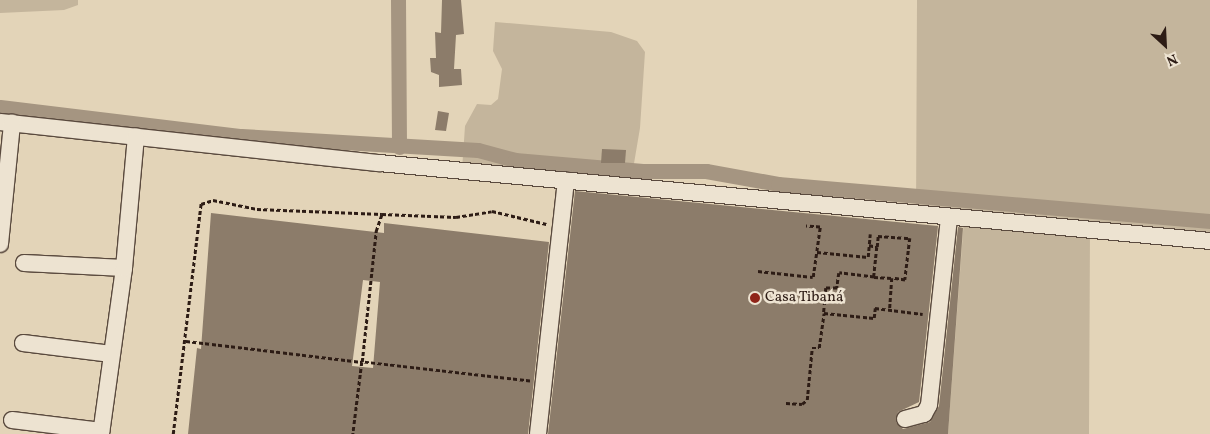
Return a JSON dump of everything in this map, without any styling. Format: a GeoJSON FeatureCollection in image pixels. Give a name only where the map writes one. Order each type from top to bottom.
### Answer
{"type":"FeatureCollection","features":[{"type":"Feature","properties":{"kind":"street"},"geometry":{"type":"LineString","coordinates":[[0,244],[6,123],[949,219],[1210,241]]}},
{"type":"Feature","properties":{"kind":"street"},"geometry":{"type":"LineString","coordinates":[[12,420],[101,433],[124,268],[136,137]]}},
{"type":"Feature","properties":{"kind":"street"},"geometry":{"type":"LineString","coordinates":[[538,434],[566,181]]}},
{"type":"Feature","properties":{"kind":"street"},"geometry":{"type":"LineString","coordinates":[[905,419],[924,414],[929,405],[949,219]]}},
{"type":"Feature","properties":{"kind":"street"},"geometry":{"type":"LineString","coordinates":[[24,262],[124,268]]}},
{"type":"Feature","properties":{"kind":"street"},"geometry":{"type":"LineString","coordinates":[[23,343],[111,354]]}},
{"type":"Feature","properties":{"kind":"path"},"geometry":{"type":"LineString","coordinates":[[173,434],[186,341],[201,204],[213,200],[257,209],[456,217],[492,211],[560,228]]}},
{"type":"Feature","properties":{"kind":"path"},"geometry":{"type":"LineString","coordinates":[[352,434],[376,231],[382,214]]}},
{"type":"Feature","properties":{"kind":"path"},"geometry":{"type":"LineString","coordinates":[[758,271],[813,278],[820,227],[806,226]]}},
{"type":"Feature","properties":{"kind":"path"},"geometry":{"type":"LineString","coordinates":[[817,252],[868,257],[870,234]]}},
{"type":"Feature","properties":{"kind":"path"},"geometry":{"type":"LineString","coordinates":[[786,403],[802,404],[807,400],[812,348],[819,348],[826,288],[837,288],[839,273],[874,277],[892,278],[905,280],[910,238],[878,236],[874,277]]}},
{"type":"Feature","properties":{"kind":"path"},"geometry":{"type":"LineString","coordinates":[[869,245],[877,247]]}},
{"type":"Feature","properties":{"kind":"path"},"geometry":{"type":"LineString","coordinates":[[890,310],[892,278]]}},
{"type":"Feature","properties":{"kind":"path"},"geometry":{"type":"LineString","coordinates":[[824,313],[874,318],[876,308],[940,316]]}},
{"type":"Feature","properties":{"kind":"path"},"geometry":{"type":"LineString","coordinates":[[186,341],[526,382],[544,378]]}},
{"type":"Feature","properties":{"kind":"shaded area"},"geometry":{"type":"Polygon","coordinates":[[[0,0],[78,0],[78,5],[64,10],[0,13],[0,0]]]}},
{"type":"Feature","properties":{"kind":"shaded area"},"geometry":{"type":"Polygon","coordinates":[[[917,0],[1210,0],[1210,241],[1090,231],[1089,434],[948,434],[964,219],[916,215],[917,0]]]}},
{"type":"Feature","properties":{"kind":"shaded area"},"geometry":{"type":"Polygon","coordinates":[[[495,22],[611,32],[637,41],[645,52],[640,128],[630,187],[462,170],[465,126],[477,104],[491,105],[498,99],[502,69],[493,51],[495,22]]]}},
{"type":"Feature","properties":{"kind":"building"},"geometry":{"type":"Polygon","coordinates":[[[442,0],[461,0],[464,34],[456,35],[454,69],[461,69],[462,85],[439,87],[439,75],[431,72],[430,58],[436,58],[435,32],[441,33],[442,0]]]}},
{"type":"Feature","properties":{"kind":"building"},"geometry":{"type":"Polygon","coordinates":[[[438,111],[449,113],[446,131],[435,130],[438,111]]]}},
{"type":"Feature","properties":{"kind":"building"},"geometry":{"type":"Polygon","coordinates":[[[602,149],[626,150],[625,163],[601,163],[602,149]]]}},
{"type":"Feature","properties":{"kind":"building","name":"Casa Tibaná"},"geometry":{"type":"Polygon","coordinates":[[[575,191],[938,226],[919,402],[898,412],[896,422],[903,429],[930,422],[939,406],[958,227],[963,228],[948,434],[548,434],[575,191]]]}},
{"type":"Feature","properties":{"kind":"building"},"geometry":{"type":"Polygon","coordinates":[[[211,213],[384,233],[384,223],[549,242],[528,434],[188,434],[197,348],[201,349],[211,213]],[[363,280],[352,366],[373,368],[380,282],[363,280]]]}},
{"type":"Feature","properties":{"kind":"waterway"},"geometry":{"type":"LineString","coordinates":[[398,0],[399,147]]}},
{"type":"Feature","properties":{"kind":"waterway"},"geometry":{"type":"LineString","coordinates":[[0,107],[241,136],[478,150],[515,160],[643,171],[706,171],[778,184],[1210,221]]}},
{"type":"Feature","properties":{"kind":"place","name":"Casa Tibaná"},"geometry":{"type":"Point","coordinates":[755,298]}}]}
